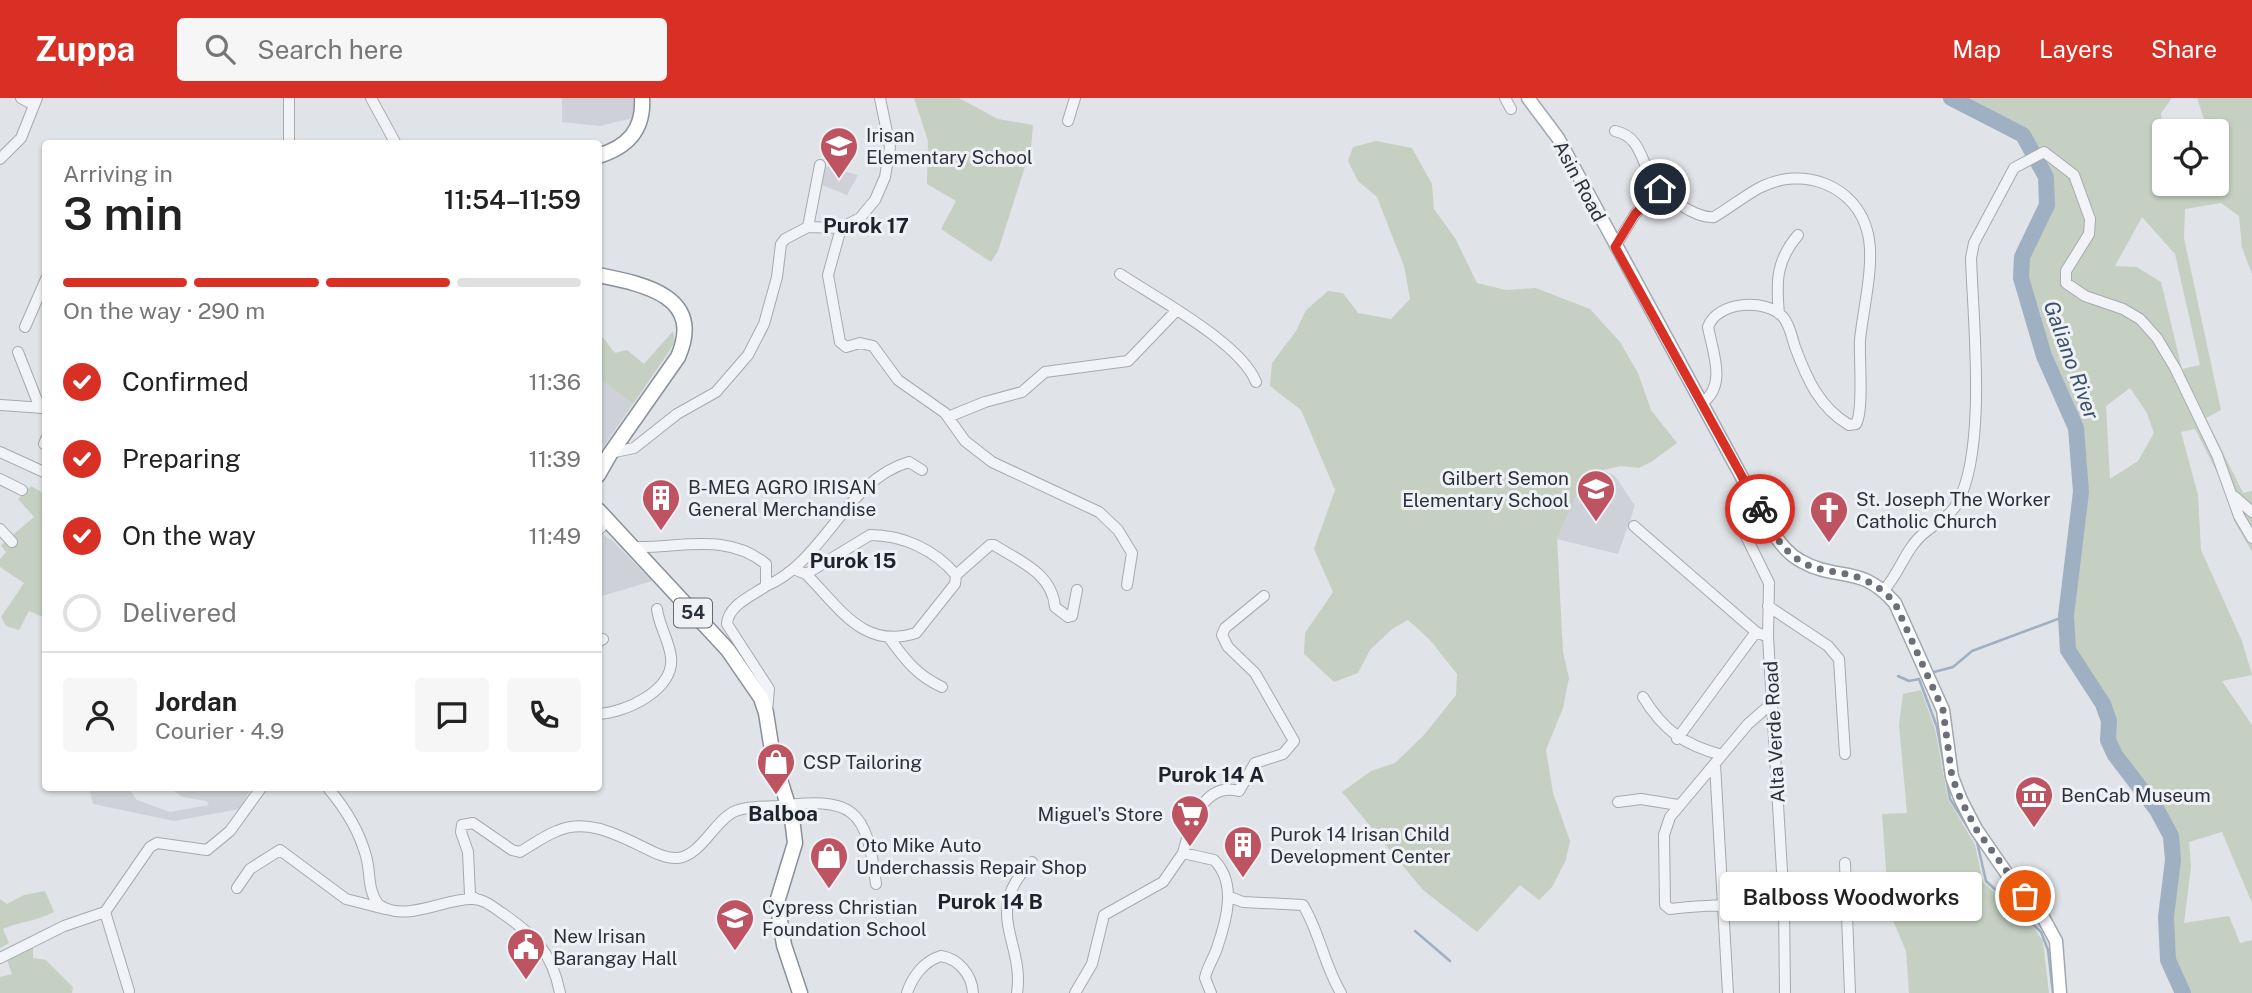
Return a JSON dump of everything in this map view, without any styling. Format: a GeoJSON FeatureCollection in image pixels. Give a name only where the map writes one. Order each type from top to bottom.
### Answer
{"type":"FeatureCollection","features":[{"type":"Feature","properties":{"kind":"highway"},"geometry":{"type":"LineString","coordinates":[[602,154],[632,138],[641,121],[642,98]]}},
{"type":"Feature","properties":{"kind":"highway"},"geometry":{"type":"LineString","coordinates":[[602,276],[656,288],[677,307],[685,330],[684,345],[678,357],[602,468]]}},
{"type":"Feature","properties":{"kind":"highway","name":"54"},"geometry":{"type":"LineString","coordinates":[[603,526],[635,547],[728,650],[750,679],[766,713],[773,757],[796,843],[776,902],[784,946],[800,993]]}},
{"type":"Feature","properties":{"kind":"main road","name":"Asin Road"},"geometry":{"type":"LineString","coordinates":[[1528,98],[1558,138],[1770,529],[1791,555],[1806,564],[1858,575],[1884,590]]}},
{"type":"Feature","properties":{"kind":"main road"},"geometry":{"type":"LineString","coordinates":[[1884,590],[1895,603],[1943,710],[1952,777],[1961,800],[1976,829],[2007,874],[2043,917],[2056,941],[2060,993]]}},
{"type":"Feature","properties":{"kind":"street"},"geometry":{"type":"LineString","coordinates":[[0,159],[21,138],[35,101],[21,98]]}},
{"type":"Feature","properties":{"kind":"street"},"geometry":{"type":"LineString","coordinates":[[289,98],[289,140]]}},
{"type":"Feature","properties":{"kind":"street"},"geometry":{"type":"LineString","coordinates":[[371,98],[394,140]]}},
{"type":"Feature","properties":{"kind":"street"},"geometry":{"type":"LineString","coordinates":[[610,454],[634,448],[677,414],[716,392],[758,339],[772,300],[781,244],[791,234],[808,227],[841,228],[867,211],[885,177],[890,147],[880,98]]}},
{"type":"Feature","properties":{"kind":"street"},"geometry":{"type":"LineString","coordinates":[[1068,121],[1075,98]]}},
{"type":"Feature","properties":{"kind":"street"},"geometry":{"type":"LineString","coordinates":[[1505,98],[1511,109]]}},
{"type":"Feature","properties":{"kind":"street"},"geometry":{"type":"LineString","coordinates":[[1615,131],[1633,139],[1660,189],[1707,218],[1714,217],[1760,187],[1801,177],[1835,187],[1854,204],[1868,235],[1869,258],[1858,365],[1859,416],[1856,424],[1843,422],[1817,396],[1787,325],[1779,314],[1777,275],[1787,249],[1798,235]]}},
{"type":"Feature","properties":{"kind":"street"},"geometry":{"type":"LineString","coordinates":[[1884,590],[1918,539],[1951,513],[1961,496],[1973,430],[1976,390],[1971,258],[1974,243],[2014,168],[2043,152],[2074,174],[2090,219],[2089,234],[2066,271],[2066,283],[2085,296],[2131,314],[2157,338],[2175,368],[2235,498],[2239,516],[2252,538]]}},
{"type":"Feature","properties":{"kind":"street"},"geometry":{"type":"LineString","coordinates":[[808,227],[820,165]]}},
{"type":"Feature","properties":{"kind":"street"},"geometry":{"type":"LineString","coordinates":[[1615,247],[1635,214],[1660,189]]}},
{"type":"Feature","properties":{"kind":"street"},"geometry":{"type":"LineString","coordinates":[[841,228],[828,275],[840,342],[846,347],[860,343],[873,346],[898,380],[948,417],[965,441],[992,462],[1090,507],[1109,521],[1132,553],[1127,585]]}},
{"type":"Feature","properties":{"kind":"street"},"geometry":{"type":"LineString","coordinates":[[1120,274],[1244,360],[1256,382]]}},
{"type":"Feature","properties":{"kind":"street"},"geometry":{"type":"LineString","coordinates":[[25,327],[42,287]]}},
{"type":"Feature","properties":{"kind":"street"},"geometry":{"type":"LineString","coordinates":[[35,302],[42,305]]}},
{"type":"Feature","properties":{"kind":"street"},"geometry":{"type":"LineString","coordinates":[[1702,403],[1712,396],[1717,386],[1708,327],[1714,315],[1745,305],[1779,314]]}},
{"type":"Feature","properties":{"kind":"street"},"geometry":{"type":"LineString","coordinates":[[948,417],[985,401],[1021,392],[1045,372],[1125,362],[1176,311]]}},
{"type":"Feature","properties":{"kind":"street"},"geometry":{"type":"LineString","coordinates":[[18,352],[42,406]]}},
{"type":"Feature","properties":{"kind":"street"},"geometry":{"type":"LineString","coordinates":[[0,405],[42,408]]}},
{"type":"Feature","properties":{"kind":"street"},"geometry":{"type":"LineString","coordinates":[[0,452],[42,471]]}},
{"type":"Feature","properties":{"kind":"street"},"geometry":{"type":"LineString","coordinates":[[801,572],[864,491],[896,466],[909,462],[922,470]]}},
{"type":"Feature","properties":{"kind":"street","name":"Alta Verde Road"},"geometry":{"type":"LineString","coordinates":[[1743,478],[1741,526],[1767,575],[1768,637],[1784,905],[1785,993]]}},
{"type":"Feature","properties":{"kind":"street"},"geometry":{"type":"LineString","coordinates":[[0,479],[22,490]]}},
{"type":"Feature","properties":{"kind":"street"},"geometry":{"type":"LineString","coordinates":[[2235,498],[2252,512]]}},
{"type":"Feature","properties":{"kind":"street"},"geometry":{"type":"LineString","coordinates":[[1634,526],[1756,632],[1768,637]]}},
{"type":"Feature","properties":{"kind":"street"},"geometry":{"type":"LineString","coordinates":[[0,529],[12,542]]}},
{"type":"Feature","properties":{"kind":"street"},"geometry":{"type":"LineString","coordinates":[[766,713],[769,689],[727,624],[727,615],[734,608],[766,586],[801,572],[870,535],[881,535],[921,547],[956,575]]}},
{"type":"Feature","properties":{"kind":"street"},"geometry":{"type":"LineString","coordinates":[[635,547],[712,543],[732,545],[752,553],[766,564],[766,586]]}},
{"type":"Feature","properties":{"kind":"street"},"geometry":{"type":"LineString","coordinates":[[801,572],[858,626],[870,635],[890,639],[916,633],[955,583],[956,575],[994,545],[1040,573],[1054,597],[1055,607],[1068,617],[1072,616],[1077,590]]}},
{"type":"Feature","properties":{"kind":"street"},"geometry":{"type":"LineString","coordinates":[[1075,993],[1092,964],[1104,915],[1163,882],[1183,853],[1194,817],[1209,796],[1228,788],[1239,791],[1255,763],[1283,754],[1294,741],[1292,733],[1266,696],[1255,673],[1228,647],[1222,635],[1225,628],[1264,596]]}},
{"type":"Feature","properties":{"kind":"street"},"geometry":{"type":"LineString","coordinates":[[1769,606],[1828,646],[1839,659],[1845,754]]}},
{"type":"Feature","properties":{"kind":"street"},"geometry":{"type":"LineString","coordinates":[[602,713],[622,709],[652,693],[661,686],[671,669],[669,649],[657,609]]}},
{"type":"Feature","properties":{"kind":"street"},"geometry":{"type":"LineString","coordinates":[[1677,738],[1756,632]]}},
{"type":"Feature","properties":{"kind":"street"},"geometry":{"type":"LineString","coordinates":[[890,639],[915,671],[942,687]]}},
{"type":"Feature","properties":{"kind":"street"},"geometry":{"type":"LineString","coordinates":[[1643,697],[1665,729],[1677,738],[1722,755]]}},
{"type":"Feature","properties":{"kind":"street"},"geometry":{"type":"LineString","coordinates":[[1772,703],[1748,724],[1678,805],[1664,835],[1665,905],[1671,909],[1722,903],[1784,905],[1845,898]]}},
{"type":"Feature","properties":{"kind":"street"},"geometry":{"type":"LineString","coordinates":[[1715,764],[1728,993]]}},
{"type":"Feature","properties":{"kind":"street"},"geometry":{"type":"LineString","coordinates":[[0,958],[64,926],[106,912],[150,848],[157,843],[207,850],[230,831],[261,791]]}},
{"type":"Feature","properties":{"kind":"street"},"geometry":{"type":"LineString","coordinates":[[330,791],[355,828],[366,858],[372,895],[386,909]]}},
{"type":"Feature","properties":{"kind":"street"},"geometry":{"type":"LineString","coordinates":[[1618,803],[1641,799],[1678,805]]}},
{"type":"Feature","properties":{"kind":"street"},"geometry":{"type":"LineString","coordinates":[[560,993],[546,954],[535,937],[470,895],[468,852],[461,832],[462,825],[473,823],[512,850],[520,852],[557,831],[584,826],[596,827],[656,854],[679,858],[688,854],[731,813],[810,801],[831,803],[860,822],[873,853],[876,884]]}},
{"type":"Feature","properties":{"kind":"street"},"geometry":{"type":"LineString","coordinates":[[237,888],[250,869],[281,850],[346,900],[404,910],[476,899]]}},
{"type":"Feature","properties":{"kind":"street"},"geometry":{"type":"LineString","coordinates":[[1183,853],[1213,860],[1228,884],[1230,897],[1217,948],[1205,978],[1211,993]]}},
{"type":"Feature","properties":{"kind":"street"},"geometry":{"type":"LineString","coordinates":[[1017,993],[1017,970],[1007,929],[1007,906],[1016,881],[1032,862]]}},
{"type":"Feature","properties":{"kind":"street"},"geometry":{"type":"LineString","coordinates":[[1845,863],[1850,993]]}},
{"type":"Feature","properties":{"kind":"street"},"geometry":{"type":"LineString","coordinates":[[1230,897],[1243,902],[1303,905],[1320,938],[1328,967],[1341,993]]}},
{"type":"Feature","properties":{"kind":"street"},"geometry":{"type":"LineString","coordinates":[[106,912],[129,991]]}},
{"type":"Feature","properties":{"kind":"street"},"geometry":{"type":"LineString","coordinates":[[907,993],[910,982],[921,968],[941,956],[959,964],[970,978],[973,993]]}},
{"type":"Feature","properties":{"kind":"shaded area"},"geometry":{"type":"Polygon","coordinates":[[[562,98],[635,98],[637,117],[600,126],[562,122],[562,98]]]}},
{"type":"Feature","properties":{"kind":"shaded area","name":"Irisan Elementary School"},"geometry":{"type":"Polygon","coordinates":[[[824,166],[858,175],[847,195],[822,185],[824,166]]]}},
{"type":"Feature","properties":{"kind":"shaded area"},"geometry":{"type":"Polygon","coordinates":[[[602,380],[633,404],[602,449],[602,380]]]}},
{"type":"Feature","properties":{"kind":"shaded area","name":"Gilbert Semon Elementary School"},"geometry":{"type":"Polygon","coordinates":[[[1603,470],[1615,476],[1635,506],[1618,554],[1557,539],[1582,485],[1603,470]]]}},
{"type":"Feature","properties":{"kind":"shaded area"},"geometry":{"type":"Polygon","coordinates":[[[602,534],[612,540],[652,581],[602,596],[602,534]]]}},
{"type":"Feature","properties":{"kind":"shaded area"},"geometry":{"type":"Polygon","coordinates":[[[90,791],[130,791],[137,800],[170,812],[209,805],[206,801],[182,797],[174,791],[249,791],[240,809],[174,821],[93,804],[90,791]]]}},
{"type":"Feature","properties":{"kind":"green space"},"geometry":{"type":"Polygon","coordinates":[[[914,98],[959,98],[998,119],[1033,125],[1031,148],[998,251],[991,262],[941,229],[956,201],[927,184],[928,141],[914,98]]]}},
{"type":"Feature","properties":{"kind":"green space"},"geometry":{"type":"Polygon","coordinates":[[[1951,98],[2172,98],[2161,113],[2161,119],[2152,119],[2152,196],[2229,196],[2229,119],[2204,119],[2197,98],[2252,98],[2252,274],[2242,248],[2239,216],[2221,203],[2185,209],[2184,238],[2221,410],[2206,418],[2243,493],[2252,491],[2252,552],[2234,521],[2228,494],[2195,429],[2181,432],[2198,495],[2201,550],[2242,641],[2252,675],[2222,681],[2252,725],[2252,903],[2222,832],[2189,842],[2191,866],[2184,923],[2229,916],[2240,943],[2252,940],[2252,993],[2183,993],[2168,960],[2166,917],[2173,860],[2171,836],[2157,810],[2115,755],[2108,740],[2109,721],[2103,704],[2068,650],[2066,616],[2081,492],[2076,428],[2044,356],[2021,278],[2022,257],[2047,205],[2046,177],[2023,135],[1951,98]],[[2142,217],[2115,266],[2137,267],[2161,282],[2182,369],[2200,365],[2175,254],[2142,217]],[[2130,388],[2106,406],[2110,479],[2138,461],[2154,433],[2147,413],[2130,388]]]}},
{"type":"Feature","properties":{"kind":"green space"},"geometry":{"type":"Polygon","coordinates":[[[1376,141],[1412,148],[1432,184],[1434,209],[1455,238],[1477,283],[1506,290],[1536,288],[1590,309],[1620,342],[1638,373],[1651,410],[1677,443],[1639,468],[1621,466],[1603,470],[1582,484],[1557,539],[1563,652],[1569,678],[1563,708],[1546,750],[1553,793],[1570,841],[1566,860],[1552,887],[1539,900],[1520,885],[1477,932],[1423,890],[1342,792],[1371,771],[1395,763],[1424,735],[1456,695],[1457,674],[1430,640],[1408,620],[1392,629],[1370,650],[1358,673],[1334,682],[1304,654],[1305,633],[1333,592],[1314,549],[1335,490],[1301,410],[1270,386],[1272,363],[1296,331],[1306,310],[1328,291],[1343,293],[1358,313],[1391,319],[1410,299],[1404,266],[1377,197],[1358,181],[1348,161],[1353,147],[1376,141]]]}},
{"type":"Feature","properties":{"kind":"green space"},"geometry":{"type":"Polygon","coordinates":[[[673,331],[675,341],[633,404],[602,380],[602,337],[615,353],[627,350],[644,364],[673,331]]]}},
{"type":"Feature","properties":{"kind":"green space"},"geometry":{"type":"Polygon","coordinates":[[[31,486],[42,492],[42,617],[29,611],[19,630],[6,626],[1,617],[24,583],[0,567],[0,559],[6,552],[1,545],[34,517],[18,499],[31,486]]]}},
{"type":"Feature","properties":{"kind":"green space"},"geometry":{"type":"Polygon","coordinates":[[[1921,690],[1935,729],[1948,799],[1975,845],[1983,882],[2033,927],[2043,941],[2049,993],[1909,993],[1906,951],[1889,911],[1882,814],[1907,813],[1899,725],[1903,694],[1921,690]]]}},
{"type":"Feature","properties":{"kind":"green space"},"geometry":{"type":"Polygon","coordinates":[[[45,891],[54,912],[3,929],[9,943],[0,948],[0,899],[7,904],[24,895],[45,891]]]}},
{"type":"Feature","properties":{"kind":"green space"},"geometry":{"type":"Polygon","coordinates":[[[33,947],[33,958],[46,960],[73,987],[72,993],[0,993],[0,977],[12,974],[7,960],[33,947]]]}},
{"type":"Feature","properties":{"kind":"waterway","name":"Galiano River"},"geometry":{"type":"LineString","coordinates":[[1951,98],[2023,135],[2046,177],[2047,205],[2022,257],[2021,278],[2044,356],[2076,428],[2081,492],[2066,616],[2068,650],[2103,704],[2109,721],[2108,740],[2115,755],[2157,810],[2171,836],[2173,860],[2166,917],[2168,960],[2183,993]]}},
{"type":"Feature","properties":{"kind":"waterway"},"geometry":{"type":"LineString","coordinates":[[1934,672],[1953,667],[1972,651],[2066,616]]}},
{"type":"Feature","properties":{"kind":"waterway"},"geometry":{"type":"LineString","coordinates":[[1898,676],[1909,681],[1919,679],[1937,727],[1950,799],[1977,842],[1986,881],[2041,932],[2048,950],[2053,993]]}},
{"type":"Feature","properties":{"kind":"waterway"},"geometry":{"type":"LineString","coordinates":[[1415,931],[1450,961]]}},
{"type":"Feature","properties":{"kind":"way so far"},"geometry":{"type":"LineString","coordinates":[[1760,509],[1770,529],[1791,555],[1806,564],[1858,575],[1884,590],[1895,603],[1943,710],[1950,746],[1952,777],[1961,800],[1976,829],[2025,896]]}},
{"type":"Feature","properties":{"kind":"place","name":"Irisan Elementary School"},"geometry":{"type":"Point","coordinates":[839,180]}},
{"type":"Feature","properties":{"kind":"place","name":"Gilbert Semon Elementary School"},"geometry":{"type":"Point","coordinates":[1596,523]}},
{"type":"Feature","properties":{"kind":"place","name":"B-MEG AGRO IRISAN General Merchandise"},"geometry":{"type":"Point","coordinates":[661,532]}},
{"type":"Feature","properties":{"kind":"place","name":"St. Joseph The Worker Catholic Church"},"geometry":{"type":"Point","coordinates":[1829,544]}},
{"type":"Feature","properties":{"kind":"place","name":"CSP Tailoring"},"geometry":{"type":"Point","coordinates":[776,796]}},
{"type":"Feature","properties":{"kind":"place","name":"BenCab Museum"},"geometry":{"type":"Point","coordinates":[2034,829]}},
{"type":"Feature","properties":{"kind":"place","name":"Miguel's Store"},"geometry":{"type":"Point","coordinates":[1190,848]}},
{"type":"Feature","properties":{"kind":"place","name":"Purok 14 Irisan Child Development Center"},"geometry":{"type":"Point","coordinates":[1243,879]}},
{"type":"Feature","properties":{"kind":"place","name":"Oto Mike Auto Underchassis Repair Shop"},"geometry":{"type":"Point","coordinates":[829,890]}},
{"type":"Feature","properties":{"kind":"place","name":"Balboss Woodworks"},"geometry":{"type":"Point","coordinates":[2025,896]}},
{"type":"Feature","properties":{"kind":"place","name":"Cypress Christian Foundation School"},"geometry":{"type":"Point","coordinates":[735,952]}},
{"type":"Feature","properties":{"kind":"place","name":"New Irisan Barangay Hall"},"geometry":{"type":"Point","coordinates":[526,981]}},
{"type":"Feature","properties":{"kind":"district","name":"Purok 17"},"geometry":{"type":"Point","coordinates":[866,226]}},
{"type":"Feature","properties":{"kind":"district","name":"Purok 15"},"geometry":{"type":"Point","coordinates":[853,561]}},
{"type":"Feature","properties":{"kind":"district","name":"Purok 14 A"},"geometry":{"type":"Point","coordinates":[1211,775]}},
{"type":"Feature","properties":{"kind":"district","name":"Balboa"},"geometry":{"type":"Point","coordinates":[783,814]}},
{"type":"Feature","properties":{"kind":"district","name":"Purok 14 B"},"geometry":{"type":"Point","coordinates":[990,902]}},
{"type":"Feature","properties":{"kind":"route"},"geometry":{"type":"LineString","coordinates":[[1660,189],[1635,214],[1615,247],[1760,509]]}}]}
